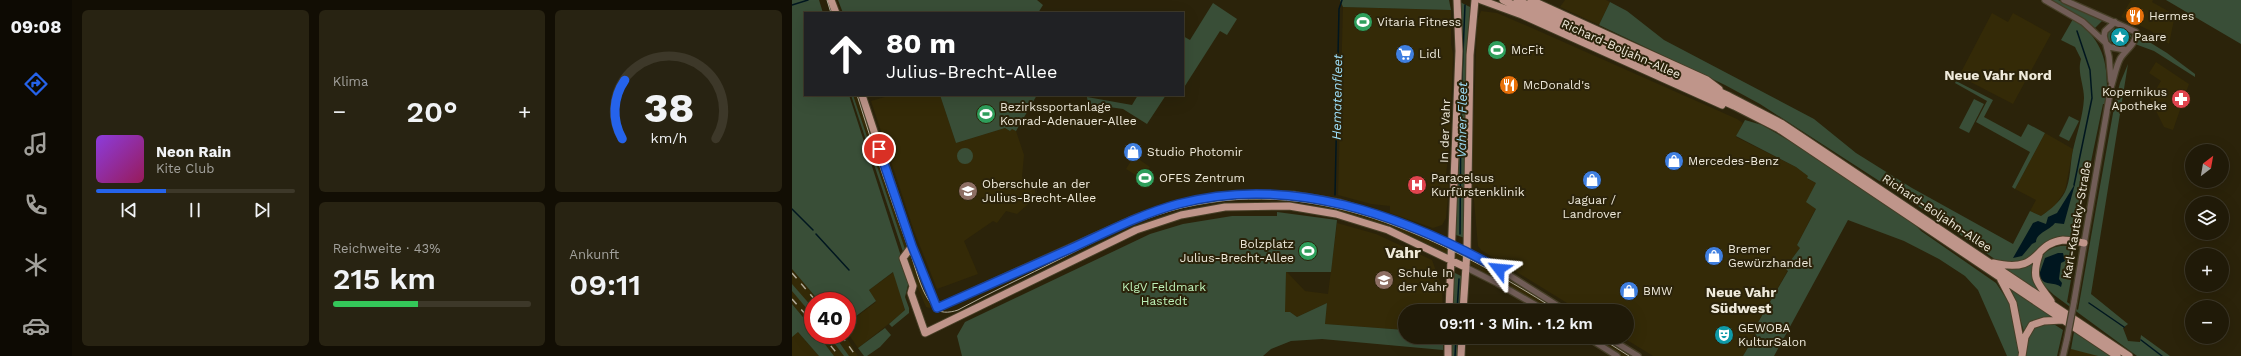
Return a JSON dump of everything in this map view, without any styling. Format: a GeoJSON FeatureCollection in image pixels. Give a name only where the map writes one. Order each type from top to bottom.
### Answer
{"type":"FeatureCollection","features":[{"type":"Feature","properties":{"kind":"main road"},"geometry":{"type":"LineString","coordinates":[[831,0],[836,12]]}},
{"type":"Feature","properties":{"kind":"main road","name":"In der Vahr"},"geometry":{"type":"LineString","coordinates":[[1449,304],[1453,245],[1459,51],[1457,0]]}},
{"type":"Feature","properties":{"kind":"main road","name":"In der Vahr"},"geometry":{"type":"LineString","coordinates":[[1463,304],[1466,251],[1470,55],[1475,0]]}},
{"type":"Feature","properties":{"kind":"main road","name":"Richard-Boljahn-Allee"},"geometry":{"type":"LineString","coordinates":[[1481,0],[1522,15],[1721,105],[1754,115]]}},
{"type":"Feature","properties":{"kind":"main road","name":"Richard-Boljahn-Allee"},"geometry":{"type":"LineString","coordinates":[[1503,0],[1729,96],[1788,127],[2129,356]]}},
{"type":"Feature","properties":{"kind":"main road","name":"Richard-Boljahn-Allee"},"geometry":{"type":"LineString","coordinates":[[1517,0],[1569,28],[1754,115],[1802,143],[2117,356]]}},
{"type":"Feature","properties":{"kind":"main road","name":"Richard-Boljahn-Allee"},"geometry":{"type":"LineString","coordinates":[[1531,0],[1708,80],[1729,96]]}},
{"type":"Feature","properties":{"kind":"main road"},"geometry":{"type":"LineString","coordinates":[[862,96],[912,246],[937,308],[1136,218],[1179,204],[1234,195],[1293,195],[1340,203],[1378,215],[1453,245]]}},
{"type":"Feature","properties":{"kind":"main road"},"geometry":{"type":"LineString","coordinates":[[912,246],[903,258],[913,286],[911,293],[926,333],[1136,230],[1159,221],[1211,209],[1262,205],[1315,209],[1367,222],[1388,230],[1465,267]]}},
{"type":"Feature","properties":{"kind":"main road"},"geometry":{"type":"LineString","coordinates":[[1989,262],[2018,266],[2024,265],[2039,255],[2051,244],[2063,240],[2084,243]]}},
{"type":"Feature","properties":{"kind":"main road"},"geometry":{"type":"LineString","coordinates":[[2039,255],[2035,277],[2040,288],[2054,306]]}},
{"type":"Feature","properties":{"kind":"main road"},"geometry":{"type":"LineString","coordinates":[[1998,276],[2013,303],[2022,353]]}},
{"type":"Feature","properties":{"kind":"main road"},"geometry":{"type":"LineString","coordinates":[[2022,353],[2025,337],[2032,324],[2044,321],[2063,320]]}},
{"type":"Feature","properties":{"kind":"main road"},"geometry":{"type":"LineString","coordinates":[[1448,344],[1448,356]]}},
{"type":"Feature","properties":{"kind":"main road"},"geometry":{"type":"LineString","coordinates":[[1461,356],[1462,344]]}},
{"type":"Feature","properties":{"kind":"street"},"geometry":{"type":"LineString","coordinates":[[2045,0],[2083,22],[2105,44],[2116,50],[2126,50]]}},
{"type":"Feature","properties":{"kind":"street"},"geometry":{"type":"LineString","coordinates":[[2064,0],[2115,22]]}},
{"type":"Feature","properties":{"kind":"street","name":"Karl-Kautsky-Straße"},"geometry":{"type":"LineString","coordinates":[[2063,356],[2074,302],[2111,87],[2117,66],[2126,50],[2135,42],[2136,32],[2115,22],[2105,31],[2104,36],[2109,57],[2111,87]]}},
{"type":"Feature","properties":{"kind":"street"},"geometry":{"type":"LineString","coordinates":[[1453,245],[1508,274],[1555,304]]}},
{"type":"Feature","properties":{"kind":"street"},"geometry":{"type":"LineString","coordinates":[[1465,267],[1534,304]]}},
{"type":"Feature","properties":{"kind":"street"},"geometry":{"type":"LineString","coordinates":[[1598,344],[1617,356]]}},
{"type":"Feature","properties":{"kind":"street"},"geometry":{"type":"LineString","coordinates":[[1618,344],[1638,356]]}},
{"type":"Feature","properties":{"kind":"shaded area"},"geometry":{"type":"Polygon","coordinates":[[[1565,0],[1606,0],[1610,2],[1599,25],[1560,7],[1565,0]]]}},
{"type":"Feature","properties":{"kind":"shaded area"},"geometry":{"type":"Polygon","coordinates":[[[2131,0],[2153,0],[2152,2],[2175,15],[2169,44],[2151,31],[2121,17],[2131,0]]]}},
{"type":"Feature","properties":{"kind":"shaded area"},"geometry":{"type":"Polygon","coordinates":[[[1343,7],[1451,10],[1451,44],[1453,54],[1450,139],[1446,175],[1449,187],[1446,218],[1442,225],[1433,228],[1390,213],[1390,206],[1371,204],[1338,195],[1343,7]]]}},
{"type":"Feature","properties":{"kind":"shaded area"},"geometry":{"type":"Polygon","coordinates":[[[1481,11],[1497,13],[1737,119],[1743,123],[1736,137],[1796,167],[1809,176],[1808,179],[1816,183],[1816,208],[1797,245],[1800,248],[1785,268],[1788,270],[1753,331],[1756,333],[1743,356],[1653,356],[1633,344],[1634,304],[1569,304],[1481,250],[1478,246],[1472,178],[1477,22],[1481,11]]]}},
{"type":"Feature","properties":{"kind":"shaded area"},"geometry":{"type":"Polygon","coordinates":[[[1992,13],[2008,22],[2013,13],[2051,34],[2013,104],[1959,76],[1992,13]]]}},
{"type":"Feature","properties":{"kind":"shaded area"},"geometry":{"type":"Polygon","coordinates":[[[2156,62],[2189,84],[2173,130],[2164,127],[2150,99],[2161,81],[2149,73],[2156,62]]]}},
{"type":"Feature","properties":{"kind":"shaded area"},"geometry":{"type":"Polygon","coordinates":[[[853,96],[858,96],[909,248],[906,252],[853,96]]]}},
{"type":"Feature","properties":{"kind":"shaded area","name":"Oberschule an der Julius-Brecht-Allee"},"geometry":{"type":"Polygon","coordinates":[[[888,96],[940,96],[956,143],[1005,128],[1010,131],[1012,128],[1016,131],[1024,155],[1022,177],[1034,184],[1036,197],[1017,214],[1006,211],[997,223],[993,221],[964,241],[978,274],[937,289],[914,231],[871,101],[888,96]]]}},
{"type":"Feature","properties":{"kind":"shaded area"},"geometry":{"type":"Polygon","coordinates":[[[2045,133],[2073,149],[2065,191],[2054,207],[2041,216],[2030,211],[2036,200],[2015,189],[2045,133]]]}},
{"type":"Feature","properties":{"kind":"shaded area"},"geometry":{"type":"Polygon","coordinates":[[[1134,156],[1150,167],[1142,179],[1126,169],[1134,156]]]}},
{"type":"Feature","properties":{"kind":"shaded area"},"geometry":{"type":"Polygon","coordinates":[[[1317,201],[1354,209],[1442,243],[1447,249],[1475,260],[1516,282],[1550,304],[1538,304],[1470,264],[1446,253],[1443,254],[1390,228],[1367,220],[1316,208],[1317,201]]]}},
{"type":"Feature","properties":{"kind":"shaded area","name":"Schule In der Vahr"},"geometry":{"type":"Polygon","coordinates":[[[1337,223],[1376,234],[1432,260],[1442,287],[1443,304],[1398,304],[1398,329],[1325,324],[1327,303],[1297,317],[1290,312],[1284,312],[1286,271],[1305,291],[1328,294],[1337,223]]]}},
{"type":"Feature","properties":{"kind":"shaded area"},"geometry":{"type":"Polygon","coordinates":[[[910,251],[928,298],[933,305],[930,308],[926,307],[918,288],[907,255],[910,251]]]}},
{"type":"Feature","properties":{"kind":"shaded area"},"geometry":{"type":"Polygon","coordinates":[[[792,269],[811,292],[804,292],[804,318],[792,304],[792,269]]]}},
{"type":"Feature","properties":{"kind":"shaded area"},"geometry":{"type":"Polygon","coordinates":[[[894,272],[905,311],[858,348],[855,344],[856,317],[876,302],[869,290],[894,272]]]}},
{"type":"Feature","properties":{"kind":"shaded area"},"geometry":{"type":"Polygon","coordinates":[[[792,326],[804,339],[804,344],[808,344],[819,356],[792,356],[792,326]]]}},
{"type":"Feature","properties":{"kind":"shaded area"},"geometry":{"type":"Polygon","coordinates":[[[825,344],[851,344],[858,356],[834,356],[825,344]]]}},
{"type":"Feature","properties":{"kind":"shaded area"},"geometry":{"type":"Polygon","coordinates":[[[1602,344],[1613,344],[1633,356],[1622,356],[1602,344]]]}},
{"type":"Feature","properties":{"kind":"shaded area"},"geometry":{"type":"Polygon","coordinates":[[[2071,349],[2094,354],[2098,356],[2069,356],[2071,349]]]}},
{"type":"Feature","properties":{"kind":"green space"},"geometry":{"type":"Polygon","coordinates":[[[792,0],[819,0],[823,12],[804,12],[804,96],[849,96],[909,281],[905,297],[909,308],[909,313],[892,327],[889,324],[905,310],[893,272],[869,290],[876,301],[856,316],[856,292],[811,292],[792,269],[792,0]]]}},
{"type":"Feature","properties":{"kind":"green space"},"geometry":{"type":"Polygon","coordinates":[[[838,0],[1037,0],[1043,5],[1039,12],[843,12],[838,0]]]}},
{"type":"Feature","properties":{"kind":"green space"},"geometry":{"type":"Polygon","coordinates":[[[1340,0],[1449,0],[1451,10],[1343,7],[1340,0]]]}},
{"type":"Feature","properties":{"kind":"green space"},"geometry":{"type":"Polygon","coordinates":[[[2050,0],[2058,0],[2103,20],[2095,28],[2084,19],[2050,0]]]}},
{"type":"Feature","properties":{"kind":"green space"},"geometry":{"type":"Polygon","coordinates":[[[2166,0],[2241,0],[2241,44],[2166,0]]]}},
{"type":"Feature","properties":{"kind":"green space"},"geometry":{"type":"Polygon","coordinates":[[[1460,2],[1470,7],[1465,136],[1465,238],[1456,235],[1460,2]]]}},
{"type":"Feature","properties":{"kind":"green space"},"geometry":{"type":"Polygon","coordinates":[[[1610,2],[1627,11],[1664,40],[1814,119],[1856,153],[1912,188],[2013,244],[2030,211],[2041,216],[2057,203],[2063,196],[2067,187],[2084,98],[2080,74],[2081,59],[2075,47],[2061,40],[2073,19],[2084,27],[2099,46],[2106,67],[2107,78],[2106,104],[2103,104],[2078,224],[2071,236],[2057,237],[2047,242],[2030,259],[2018,265],[1996,260],[1935,217],[1760,104],[1725,85],[1599,25],[1610,2]]]}},
{"type":"Feature","properties":{"kind":"green space"},"geometry":{"type":"Polygon","coordinates":[[[1213,3],[1237,19],[1227,35],[1220,31],[1184,87],[1184,37],[1190,40],[1213,3]]]}},
{"type":"Feature","properties":{"kind":"green space"},"geometry":{"type":"Polygon","coordinates":[[[2119,28],[2129,32],[2131,36],[2127,44],[2122,46],[2110,42],[2106,35],[2110,29],[2119,28]]]}},
{"type":"Feature","properties":{"kind":"green space"},"geometry":{"type":"Polygon","coordinates":[[[2138,35],[2167,53],[2195,74],[2195,77],[2154,51],[2135,44],[2138,35]]]}},
{"type":"Feature","properties":{"kind":"green space"},"geometry":{"type":"Polygon","coordinates":[[[2128,64],[2091,294],[2128,324],[2123,328],[2128,341],[2140,342],[2141,335],[2170,356],[2137,356],[2054,295],[2038,280],[2038,267],[2040,260],[2046,252],[2059,246],[2069,246],[2073,248],[2074,263],[2067,302],[2078,310],[2115,102],[2120,83],[2128,64]]]}},
{"type":"Feature","properties":{"kind":"green space"},"geometry":{"type":"Polygon","coordinates":[[[1956,81],[1993,100],[1984,117],[2021,137],[2028,124],[2045,133],[2015,189],[2012,187],[2030,152],[1976,122],[1987,101],[1955,83],[1956,81]]]}},
{"type":"Feature","properties":{"kind":"green space"},"geometry":{"type":"Polygon","coordinates":[[[851,96],[853,96],[906,252],[904,255],[851,96]]]}},
{"type":"Feature","properties":{"kind":"green space","name":"Bezirkssportanlage Konrad-Adenauer-Allee"},"geometry":{"type":"Polygon","coordinates":[[[940,96],[1036,96],[1016,131],[1012,129],[1010,131],[1005,128],[956,143],[940,96]]]}},
{"type":"Feature","properties":{"kind":"green space"},"geometry":{"type":"Polygon","coordinates":[[[1137,96],[1165,96],[1147,124],[1123,109],[1088,104],[1087,97],[1132,105],[1137,96]]]}},
{"type":"Feature","properties":{"kind":"green space"},"geometry":{"type":"Polygon","coordinates":[[[1974,99],[1984,104],[1969,133],[1959,128],[1974,99]]]}},
{"type":"Feature","properties":{"kind":"green space"},"geometry":{"type":"Polygon","coordinates":[[[2069,116],[2079,121],[2069,141],[2059,136],[2069,116]]]}},
{"type":"Feature","properties":{"kind":"green space"},"geometry":{"type":"Polygon","coordinates":[[[1745,120],[1762,125],[1795,144],[1912,221],[1921,231],[1996,283],[2010,304],[2019,351],[2018,356],[2007,356],[1978,290],[1965,276],[1939,259],[1904,241],[1848,220],[1774,356],[1743,356],[1756,334],[1753,331],[1788,271],[1785,268],[1800,248],[1797,245],[1816,209],[1806,202],[1816,183],[1807,178],[1808,176],[1796,167],[1736,136],[1745,120]]]}},
{"type":"Feature","properties":{"kind":"green space"},"geometry":{"type":"Polygon","coordinates":[[[965,148],[972,153],[973,156],[968,163],[965,164],[958,159],[957,156],[962,149],[965,148]]]}},
{"type":"Feature","properties":{"kind":"green space","name":"KlgV Feldmark Hastedt"},"geometry":{"type":"Polygon","coordinates":[[[1277,212],[1337,220],[1331,272],[1286,272],[1285,312],[1290,312],[1297,317],[1327,303],[1325,324],[1398,329],[1398,344],[1443,344],[1443,350],[1322,339],[1291,341],[1271,349],[1263,356],[962,356],[957,336],[965,322],[1150,234],[1183,224],[1232,216],[1277,216],[1277,212]]]}},
{"type":"Feature","properties":{"kind":"green space"},"geometry":{"type":"Polygon","coordinates":[[[2036,259],[2035,284],[2039,293],[2003,268],[2023,267],[2036,259]]]}},
{"type":"Feature","properties":{"kind":"green space"},"geometry":{"type":"Polygon","coordinates":[[[1453,272],[1461,276],[1460,304],[1452,304],[1453,272]]]}},
{"type":"Feature","properties":{"kind":"green space"},"geometry":{"type":"Polygon","coordinates":[[[792,284],[804,298],[804,305],[792,291],[792,284]]]}},
{"type":"Feature","properties":{"kind":"green space"},"geometry":{"type":"Polygon","coordinates":[[[2011,288],[2054,317],[2024,332],[2011,288]]]}},
{"type":"Feature","properties":{"kind":"green space"},"geometry":{"type":"Polygon","coordinates":[[[792,304],[804,318],[804,339],[798,332],[792,337],[792,304]]]}},
{"type":"Feature","properties":{"kind":"green space"},"geometry":{"type":"Polygon","coordinates":[[[2052,323],[2063,330],[2057,356],[2024,356],[2029,335],[2038,324],[2052,323]]]}},
{"type":"Feature","properties":{"kind":"green space"},"geometry":{"type":"Polygon","coordinates":[[[885,328],[891,335],[880,347],[867,356],[864,356],[858,348],[885,328]]]}},
{"type":"Feature","properties":{"kind":"green space"},"geometry":{"type":"Polygon","coordinates":[[[2074,332],[2110,356],[2098,356],[2071,349],[2074,332]]]}},
{"type":"Feature","properties":{"kind":"green space"},"geometry":{"type":"Polygon","coordinates":[[[808,344],[825,344],[834,356],[819,356],[808,344]]]}},
{"type":"Feature","properties":{"kind":"green space"},"geometry":{"type":"Polygon","coordinates":[[[835,344],[840,344],[849,356],[844,356],[835,344]]]}},
{"type":"Feature","properties":{"kind":"green space"},"geometry":{"type":"Polygon","coordinates":[[[1451,344],[1459,344],[1458,356],[1450,356],[1451,344]]]}},
{"type":"Feature","properties":{"kind":"water"},"geometry":{"type":"Polygon","coordinates":[[[2075,184],[2064,224],[2055,223],[2038,236],[2036,242],[2032,244],[2022,256],[2013,258],[2033,223],[2038,221],[2046,224],[2048,217],[2057,213],[2075,184]]]}},
{"type":"Feature","properties":{"kind":"water"},"geometry":{"type":"Polygon","coordinates":[[[2058,253],[2063,253],[2065,261],[2061,263],[2059,279],[2062,283],[2061,287],[2043,281],[2039,275],[2045,258],[2058,253]]]}},
{"type":"Feature","properties":{"kind":"waterway"},"geometry":{"type":"LineString","coordinates":[[792,5],[808,0]]}},
{"type":"Feature","properties":{"kind":"waterway","name":"Hematenfleet"},"geometry":{"type":"LineString","coordinates":[[1335,195],[1339,9],[1342,0]]}},
{"type":"Feature","properties":{"kind":"waterway","name":"Vahrer Fleet"},"geometry":{"type":"LineString","coordinates":[[1460,234],[1461,101],[1465,5]]}},
{"type":"Feature","properties":{"kind":"waterway"},"geometry":{"type":"LineString","coordinates":[[2074,185],[2092,98],[2090,70],[2077,31]]}},
{"type":"Feature","properties":{"kind":"waterway"},"geometry":{"type":"LineString","coordinates":[[792,209],[813,230]]}},
{"type":"Feature","properties":{"kind":"waterway"},"geometry":{"type":"LineString","coordinates":[[816,234],[849,270]]}},
{"type":"Feature","properties":{"kind":"waterway","name":"Vahrer Fleet"},"geometry":{"type":"LineString","coordinates":[[1457,304],[1459,279]]}},
{"type":"Feature","properties":{"kind":"waterway"},"geometry":{"type":"LineString","coordinates":[[2089,303],[2124,327]]}},
{"type":"Feature","properties":{"kind":"waterway"},"geometry":{"type":"LineString","coordinates":[[2141,340],[2162,356]]}},
{"type":"Feature","properties":{"kind":"waterway","name":"Vahrer Fleet"},"geometry":{"type":"LineString","coordinates":[[1455,356],[1456,344]]}},
{"type":"Feature","properties":{"kind":"tram line"},"geometry":{"type":"LineString","coordinates":[[827,0],[831,12]]}},
{"type":"Feature","properties":{"kind":"tram line"},"geometry":{"type":"LineString","coordinates":[[857,96],[883,177],[920,283],[929,301],[935,309],[941,312],[958,310],[1128,226],[1156,215],[1223,201],[1274,199],[1324,206],[1373,218],[1421,236],[1468,259],[1547,304]]}},
{"type":"Feature","properties":{"kind":"tram line"},"geometry":{"type":"LineString","coordinates":[[1610,344],[1629,356]]}},
{"type":"Feature","properties":{"kind":"railway"},"geometry":{"type":"LineString","coordinates":[[792,273],[808,292]]}},
{"type":"Feature","properties":{"kind":"railway"},"geometry":{"type":"LineString","coordinates":[[792,299],[804,313]]}},
{"type":"Feature","properties":{"kind":"railway"},"geometry":{"type":"LineString","coordinates":[[829,344],[839,356]]}},
{"type":"Feature","properties":{"kind":"railway"},"geometry":{"type":"LineString","coordinates":[[847,344],[856,356]]}},
{"type":"Feature","properties":{"kind":"place","name":"Hermes"},"geometry":{"type":"Point","coordinates":[2135,16]}},
{"type":"Feature","properties":{"kind":"place","name":"Vitaria Fitness"},"geometry":{"type":"Point","coordinates":[1363,22]}},
{"type":"Feature","properties":{"kind":"place","name":"Paare"},"geometry":{"type":"Point","coordinates":[2120,37]}},
{"type":"Feature","properties":{"kind":"place","name":"McFit"},"geometry":{"type":"Point","coordinates":[1497,50]}},
{"type":"Feature","properties":{"kind":"place","name":"Lidl"},"geometry":{"type":"Point","coordinates":[1405,54]}},
{"type":"Feature","properties":{"kind":"place","name":"McDonald's"},"geometry":{"type":"Point","coordinates":[1509,85]}},
{"type":"Feature","properties":{"kind":"place","name":"Kopernikus Apotheke"},"geometry":{"type":"Point","coordinates":[2181,99]}},
{"type":"Feature","properties":{"kind":"place","name":"Bezirkssportanlage Konrad-Adenauer-Allee"},"geometry":{"type":"Point","coordinates":[986,114]}},
{"type":"Feature","properties":{"kind":"place","name":"Studio Photomir"},"geometry":{"type":"Point","coordinates":[1133,152]}},
{"type":"Feature","properties":{"kind":"place","name":"Mercedes-Benz"},"geometry":{"type":"Point","coordinates":[1674,161]}},
{"type":"Feature","properties":{"kind":"place","name":"OFES Zentrum"},"geometry":{"type":"Point","coordinates":[1145,178]}},
{"type":"Feature","properties":{"kind":"place","name":"Jaguar / Landrover"},"geometry":{"type":"Point","coordinates":[1592,180]}},
{"type":"Feature","properties":{"kind":"place","name":"Paracelsus Kurfürstenklinik"},"geometry":{"type":"Point","coordinates":[1417,185]}},
{"type":"Feature","properties":{"kind":"place","name":"Oberschule an der Julius-Brecht-Allee"},"geometry":{"type":"Point","coordinates":[968,191]}},
{"type":"Feature","properties":{"kind":"place","name":"Bolzplatz Julius-Brecht-Allee"},"geometry":{"type":"Point","coordinates":[1308,251]}},
{"type":"Feature","properties":{"kind":"place","name":"Bremer Gewürzhandel"},"geometry":{"type":"Point","coordinates":[1714,256]}},
{"type":"Feature","properties":{"kind":"place","name":"Schule In der Vahr"},"geometry":{"type":"Point","coordinates":[1384,280]}},
{"type":"Feature","properties":{"kind":"place","name":"BMW"},"geometry":{"type":"Point","coordinates":[1629,291]}},
{"type":"Feature","properties":{"kind":"place","name":"GEWOBA KulturSalon"},"geometry":{"type":"Point","coordinates":[1724,335]}},
{"type":"Feature","properties":{"kind":"district","name":"Neue Vahr Nord"},"geometry":{"type":"Point","coordinates":[1998,75]}},
{"type":"Feature","properties":{"kind":"district","name":"Vahr"},"geometry":{"type":"Point","coordinates":[1403,252]}},
{"type":"Feature","properties":{"kind":"district","name":"Neue Vahr Südwest"},"geometry":{"type":"Point","coordinates":[1741,300]}},
{"type":"Feature","properties":{"kind":"route"},"geometry":{"type":"LineString","coordinates":[[879,149],[912,246],[937,308],[1094,238],[1124,223],[1157,210],[1203,199],[1242,194],[1293,195],[1328,200],[1352,206],[1444,241],[1499,269]]}}]}
